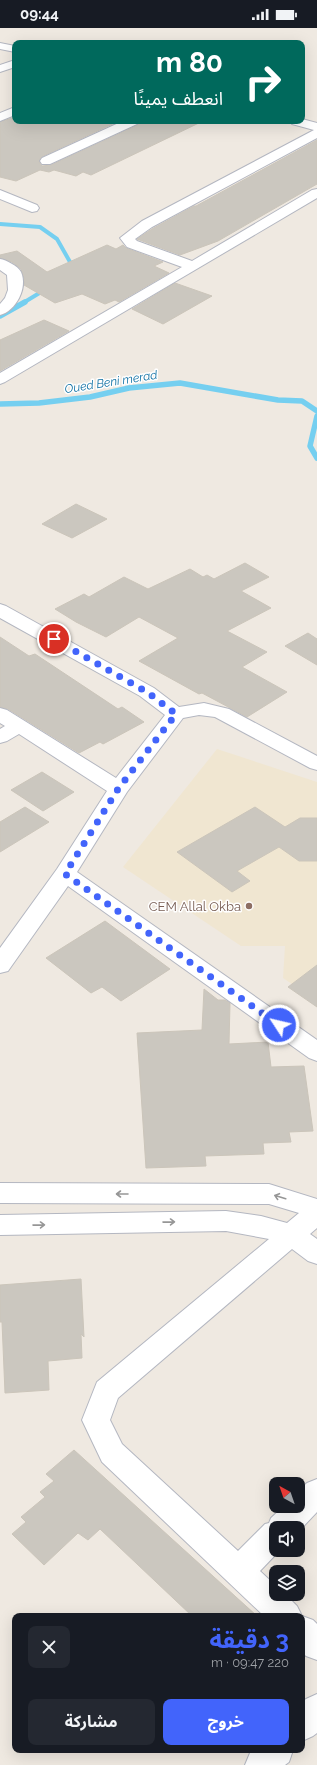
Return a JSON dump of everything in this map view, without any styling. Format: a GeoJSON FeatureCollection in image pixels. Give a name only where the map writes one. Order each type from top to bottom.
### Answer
{"type":"FeatureCollection","features":[{"type":"Feature","properties":{"kind":"street"},"geometry":{"type":"LineString","coordinates":[[0,46],[12,48]]}},
{"type":"Feature","properties":{"kind":"street"},"geometry":{"type":"LineString","coordinates":[[0,69],[12,64]]}},
{"type":"Feature","properties":{"kind":"street"},"geometry":{"type":"LineString","coordinates":[[0,117],[12,112]]}},
{"type":"Feature","properties":{"kind":"street"},"geometry":{"type":"LineString","coordinates":[[305,123],[317,126]]}},
{"type":"Feature","properties":{"kind":"street"},"geometry":{"type":"LineString","coordinates":[[46,161],[126,124]]}},
{"type":"Feature","properties":{"kind":"street"},"geometry":{"type":"LineString","coordinates":[[193,266],[132,244],[127,238],[147,224],[317,134]]}},
{"type":"Feature","properties":{"kind":"street"},"geometry":{"type":"LineString","coordinates":[[0,379],[317,193]]}},
{"type":"Feature","properties":{"kind":"street"},"geometry":{"type":"LineString","coordinates":[[0,194],[32,208]]}},
{"type":"Feature","properties":{"kind":"street"},"geometry":{"type":"LineString","coordinates":[[0,263],[14,273],[16,292],[11,302],[0,311]]}},
{"type":"Feature","properties":{"kind":"street"},"geometry":{"type":"LineString","coordinates":[[0,610],[147,692],[176,714]]}},
{"type":"Feature","properties":{"kind":"street"},"geometry":{"type":"LineString","coordinates":[[0,966],[65,874],[118,789],[176,714],[196,708],[207,708],[222,712],[317,764]]}},
{"type":"Feature","properties":{"kind":"street"},"geometry":{"type":"LineString","coordinates":[[0,714],[118,789]]}},
{"type":"Feature","properties":{"kind":"street"},"geometry":{"type":"LineString","coordinates":[[0,737],[19,726]]}},
{"type":"Feature","properties":{"kind":"street"},"geometry":{"type":"LineString","coordinates":[[65,874],[317,1052]]}},
{"type":"Feature","properties":{"kind":"street"},"geometry":{"type":"LineString","coordinates":[[0,1193],[269,1194],[317,1209]]}},
{"type":"Feature","properties":{"kind":"street"},"geometry":{"type":"LineString","coordinates":[[283,1613],[112,1453],[96,1420],[107,1391],[317,1213]]}},
{"type":"Feature","properties":{"kind":"street"},"geometry":{"type":"LineString","coordinates":[[0,1225],[226,1221],[261,1226],[292,1235],[317,1253]]}},
{"type":"Feature","properties":{"kind":"street"},"geometry":{"type":"LineString","coordinates":[[289,1521],[317,1492]]}},
{"type":"Feature","properties":{"kind":"street"},"geometry":{"type":"LineString","coordinates":[[239,1572],[269,1541]]}},
{"type":"Feature","properties":{"kind":"street"},"geometry":{"type":"LineString","coordinates":[[305,1634],[317,1645]]}},
{"type":"Feature","properties":{"kind":"street"},"geometry":{"type":"LineString","coordinates":[[305,1722],[317,1710]]}},
{"type":"Feature","properties":{"kind":"street"},"geometry":{"type":"LineString","coordinates":[[262,1765],[274,1753]]}},
{"type":"Feature","properties":{"kind":"shaded area","name":"CEM Allal Okba"},"geometry":{"type":"Polygon","coordinates":[[[217,749],[317,782],[317,1001],[283,978],[285,946],[241,946],[123,867],[217,749]]]}},
{"type":"Feature","properties":{"kind":"building"},"geometry":{"type":"Polygon","coordinates":[[[12,118],[12,124],[112,124],[41,157],[39,162],[42,166],[51,165],[138,124],[197,124],[91,175],[83,172],[76,176],[54,170],[49,172],[40,170],[16,181],[0,177],[0,122],[12,118]]]}},
{"type":"Feature","properties":{"kind":"building"},"geometry":{"type":"Polygon","coordinates":[[[317,140],[317,184],[218,241],[180,255],[137,239],[152,229],[317,140]]]}},
{"type":"Feature","properties":{"kind":"building"},"geometry":{"type":"Polygon","coordinates":[[[107,245],[116,249],[123,245],[126,248],[163,262],[154,266],[169,273],[119,302],[115,300],[105,304],[82,294],[55,303],[24,285],[24,278],[21,269],[12,262],[0,258],[0,255],[17,251],[47,272],[107,245]]]}},
{"type":"Feature","properties":{"kind":"building"},"geometry":{"type":"Polygon","coordinates":[[[175,283],[212,296],[163,324],[132,309],[175,283]]]}},
{"type":"Feature","properties":{"kind":"building"},"geometry":{"type":"Polygon","coordinates":[[[44,320],[69,331],[0,371],[0,340],[44,320]]]}},
{"type":"Feature","properties":{"kind":"building"},"geometry":{"type":"Polygon","coordinates":[[[76,504],[107,519],[72,538],[42,524],[76,504]]]}},
{"type":"Feature","properties":{"kind":"building"},"geometry":{"type":"Polygon","coordinates":[[[245,563],[269,577],[241,591],[271,608],[227,631],[267,652],[242,667],[287,692],[247,717],[202,693],[199,694],[139,661],[178,638],[139,617],[106,637],[76,622],[55,609],[84,594],[89,597],[124,577],[148,589],[190,569],[203,577],[207,575],[214,579],[245,563]]]}},
{"type":"Feature","properties":{"kind":"building"},"geometry":{"type":"Polygon","coordinates":[[[308,633],[317,639],[317,665],[285,646],[308,633]]]}},
{"type":"Feature","properties":{"kind":"building"},"geometry":{"type":"Polygon","coordinates":[[[0,637],[29,656],[35,654],[118,709],[122,707],[144,722],[103,744],[100,742],[79,753],[8,709],[0,707],[0,637]]]}},
{"type":"Feature","properties":{"kind":"building"},"geometry":{"type":"Polygon","coordinates":[[[42,772],[74,792],[43,811],[11,790],[42,772]]]}},
{"type":"Feature","properties":{"kind":"building"},"geometry":{"type":"Polygon","coordinates":[[[25,807],[49,822],[0,852],[0,822],[25,807]]]}},
{"type":"Feature","properties":{"kind":"building"},"geometry":{"type":"Polygon","coordinates":[[[255,807],[285,827],[300,818],[317,818],[317,861],[299,861],[279,847],[237,871],[250,881],[232,892],[177,852],[255,807]]]}},
{"type":"Feature","properties":{"kind":"building"},"geometry":{"type":"Polygon","coordinates":[[[105,921],[170,969],[121,1001],[102,987],[91,993],[46,958],[105,921]]]}},
{"type":"Feature","properties":{"kind":"building"},"geometry":{"type":"Polygon","coordinates":[[[317,965],[317,1007],[288,987],[317,965]]]}},
{"type":"Feature","properties":{"kind":"building"},"geometry":{"type":"Polygon","coordinates":[[[204,989],[218,1000],[225,1000],[230,1003],[229,1044],[268,1042],[271,1067],[304,1066],[313,1131],[289,1132],[291,1142],[263,1143],[264,1154],[205,1156],[206,1166],[146,1168],[137,1033],[202,1030],[204,989]]]}},
{"type":"Feature","properties":{"kind":"building"},"geometry":{"type":"Polygon","coordinates":[[[81,1279],[84,1337],[81,1334],[82,1358],[48,1361],[49,1390],[5,1393],[2,1322],[0,1322],[0,1285],[81,1279]]]}},
{"type":"Feature","properties":{"kind":"building"},"geometry":{"type":"Polygon","coordinates":[[[74,1450],[254,1613],[189,1613],[100,1529],[88,1540],[78,1533],[44,1565],[12,1534],[26,1522],[21,1517],[45,1497],[40,1492],[54,1481],[46,1474],[74,1450]]]}},
{"type":"Feature","properties":{"kind":"waterway","name":"Oued Beni merad"},"geometry":{"type":"LineString","coordinates":[[0,224],[40,227],[57,239],[74,269]]}},
{"type":"Feature","properties":{"kind":"waterway","name":"Oued Beni merad"},"geometry":{"type":"LineString","coordinates":[[23,303],[46,289]]}},
{"type":"Feature","properties":{"kind":"waterway","name":"Oued Beni merad"},"geometry":{"type":"LineString","coordinates":[[0,316],[25,302]]}},
{"type":"Feature","properties":{"kind":"waterway","name":"Oued Beni merad"},"geometry":{"type":"LineString","coordinates":[[0,404],[39,403],[90,397],[129,388],[180,383],[278,400],[302,401],[317,411]]}},
{"type":"Feature","properties":{"kind":"waterway","name":"Oued Beni merad"},"geometry":{"type":"LineString","coordinates":[[317,416],[310,446],[317,458]]}},
{"type":"Feature","properties":{"kind":"place","name":"CEM Allal Okba"},"geometry":{"type":"Point","coordinates":[249,906]}},
{"type":"Feature","properties":{"kind":"route"},"geometry":{"type":"LineString","coordinates":[[54,639],[147,692],[176,714],[118,789],[65,874],[279,1025]]}}]}
